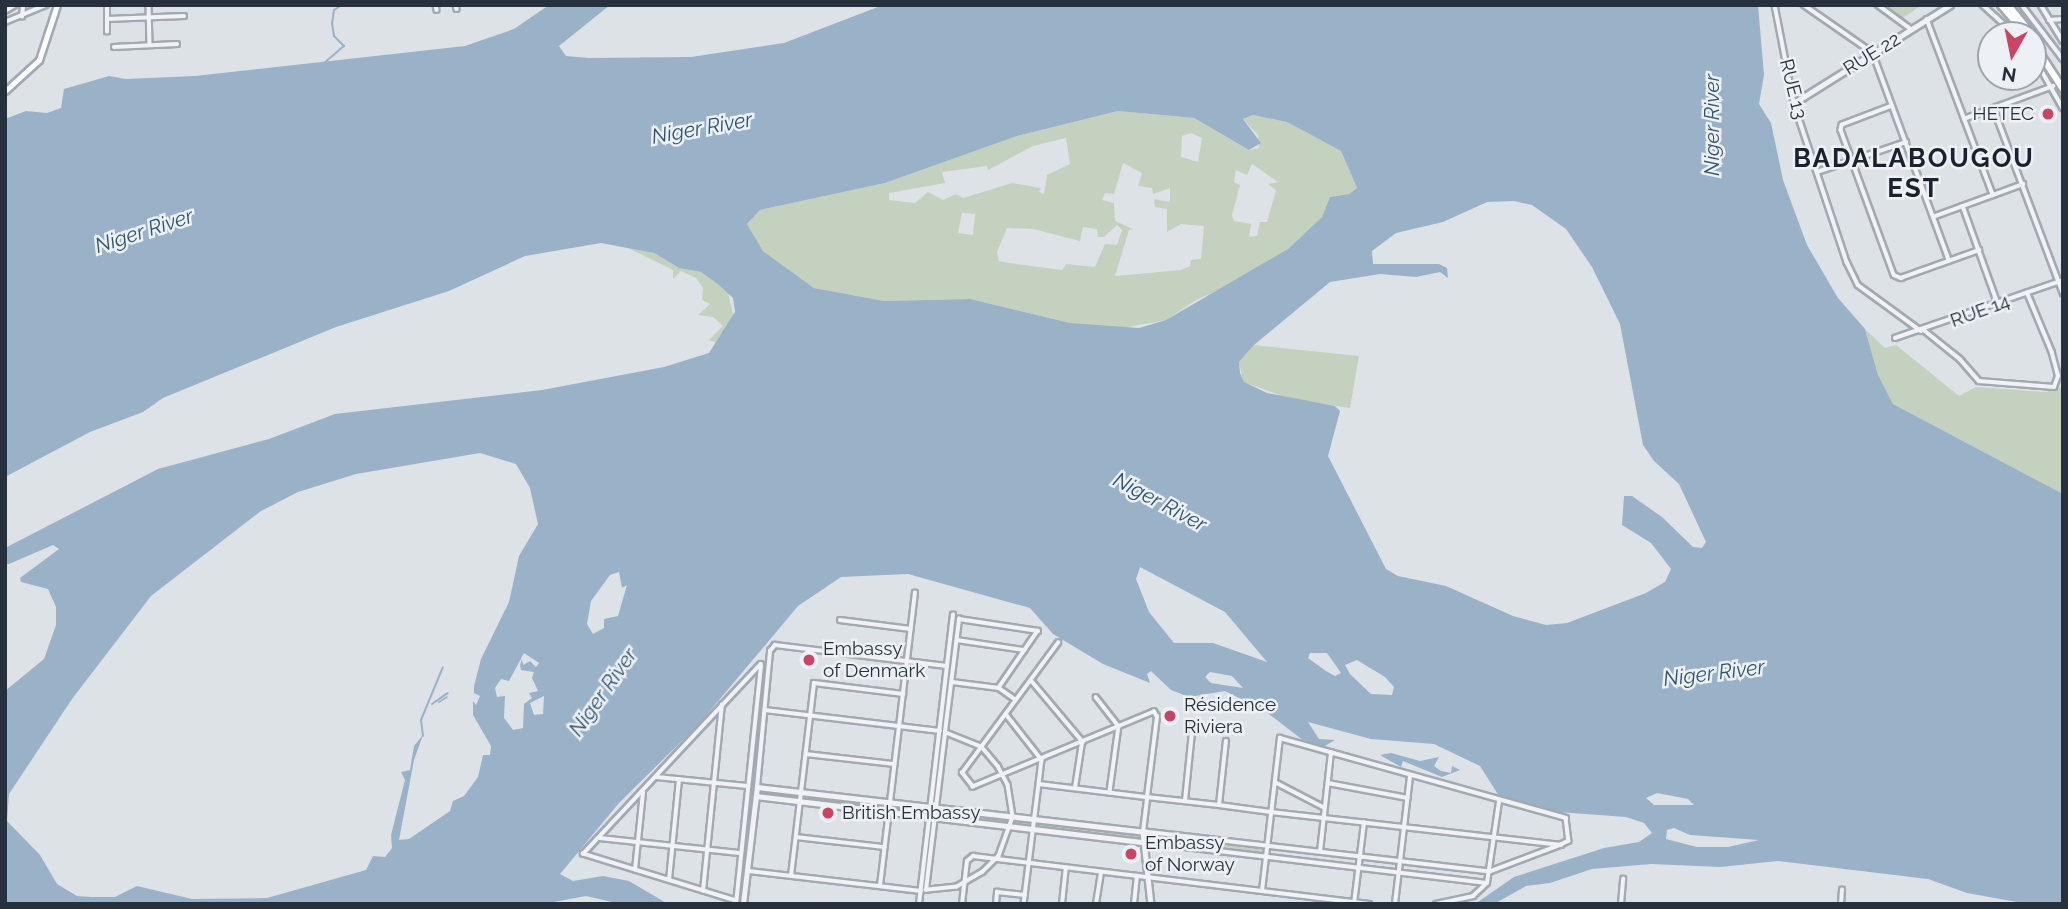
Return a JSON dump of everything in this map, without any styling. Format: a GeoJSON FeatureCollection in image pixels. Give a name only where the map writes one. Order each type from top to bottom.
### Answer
{"type":"FeatureCollection","features":[{"type":"Feature","properties":{"kind":"main road"},"geometry":{"type":"LineString","coordinates":[[5,91],[39,60],[57,5]]}},
{"type":"Feature","properties":{"kind":"main road"},"geometry":{"type":"LineString","coordinates":[[2001,5],[2016,21]]}},
{"type":"Feature","properties":{"kind":"main road"},"geometry":{"type":"LineString","coordinates":[[2008,5],[2020,21]]}},
{"type":"Feature","properties":{"kind":"main road"},"geometry":{"type":"LineString","coordinates":[[2047,59],[2063,82]]}},
{"type":"Feature","properties":{"kind":"main road"},"geometry":{"type":"LineString","coordinates":[[2047,64],[2063,89]]}},
{"type":"Feature","properties":{"kind":"street"},"geometry":{"type":"LineString","coordinates":[[5,11],[15,5]]}},
{"type":"Feature","properties":{"kind":"street"},"geometry":{"type":"LineString","coordinates":[[22,18],[23,5]]}},
{"type":"Feature","properties":{"kind":"street"},"geometry":{"type":"LineString","coordinates":[[5,22],[22,18],[47,5]]}},
{"type":"Feature","properties":{"kind":"street"},"geometry":{"type":"LineString","coordinates":[[107,5],[107,32]]}},
{"type":"Feature","properties":{"kind":"street"},"geometry":{"type":"LineString","coordinates":[[149,5],[150,46]]}},
{"type":"Feature","properties":{"kind":"street","name":"RUE 13"},"geometry":{"type":"LineString","coordinates":[[1775,5],[1794,103],[1858,285],[1960,359],[1979,381],[2054,387],[2059,382],[2052,353],[2027,293]]}},
{"type":"Feature","properties":{"kind":"street"},"geometry":{"type":"LineString","coordinates":[[1804,5],[1873,53],[1949,260]]}},
{"type":"Feature","properties":{"kind":"street"},"geometry":{"type":"LineString","coordinates":[[1878,5],[1911,29]]}},
{"type":"Feature","properties":{"kind":"street","name":"RUE 22"},"geometry":{"type":"LineString","coordinates":[[1794,103],[1950,5]]}},
{"type":"Feature","properties":{"kind":"street"},"geometry":{"type":"LineString","coordinates":[[1983,5],[2000,21]]}},
{"type":"Feature","properties":{"kind":"street"},"geometry":{"type":"LineString","coordinates":[[2022,5],[2063,59]]}},
{"type":"Feature","properties":{"kind":"street"},"geometry":{"type":"LineString","coordinates":[[2041,5],[2063,41]]}},
{"type":"Feature","properties":{"kind":"street"},"geometry":{"type":"LineString","coordinates":[[107,19],[184,16]]}},
{"type":"Feature","properties":{"kind":"street"},"geometry":{"type":"LineString","coordinates":[[1927,19],[1993,195]]}},
{"type":"Feature","properties":{"kind":"street"},"geometry":{"type":"LineString","coordinates":[[2049,20],[2063,19]]}},
{"type":"Feature","properties":{"kind":"street"},"geometry":{"type":"LineString","coordinates":[[114,47],[177,44]]}},
{"type":"Feature","properties":{"kind":"street"},"geometry":{"type":"LineString","coordinates":[[2047,77],[2063,108]]}},
{"type":"Feature","properties":{"kind":"street"},"geometry":{"type":"LineString","coordinates":[[1964,119],[2053,86]]}},
{"type":"Feature","properties":{"kind":"street"},"geometry":{"type":"LineString","coordinates":[[1892,106],[1842,125],[1841,130],[1894,275],[1901,278],[1979,250]]}},
{"type":"Feature","properties":{"kind":"street"},"geometry":{"type":"LineString","coordinates":[[1994,108],[2063,293]]}},
{"type":"Feature","properties":{"kind":"street"},"geometry":{"type":"LineString","coordinates":[[1817,172],[1906,142]]}},
{"type":"Feature","properties":{"kind":"street"},"geometry":{"type":"LineString","coordinates":[[1933,217],[2024,184]]}},
{"type":"Feature","properties":{"kind":"street"},"geometry":{"type":"LineString","coordinates":[[1963,206],[1998,304]]}},
{"type":"Feature","properties":{"kind":"street","name":"RUE 14"},"geometry":{"type":"LineString","coordinates":[[1895,338],[1923,331],[2060,281]]}},
{"type":"Feature","properties":{"kind":"street"},"geometry":{"type":"LineString","coordinates":[[880,886],[915,593]]}},
{"type":"Feature","properties":{"kind":"street"},"geometry":{"type":"LineString","coordinates":[[943,732],[953,615]]}},
{"type":"Feature","properties":{"kind":"street"},"geometry":{"type":"LineString","coordinates":[[765,710],[943,732],[982,747],[1004,777],[1013,817],[1011,826],[996,859],[964,884],[926,890],[933,808],[943,732],[952,682],[959,619],[1038,631],[999,688]]}},
{"type":"Feature","properties":{"kind":"street"},"geometry":{"type":"LineString","coordinates":[[840,620],[910,629]]}},
{"type":"Feature","properties":{"kind":"street"},"geometry":{"type":"LineString","coordinates":[[957,640],[1024,650]]}},
{"type":"Feature","properties":{"kind":"street"},"geometry":{"type":"LineString","coordinates":[[1058,643],[982,747],[963,779],[978,788],[1151,712],[1156,714],[1143,832],[1152,904]]}},
{"type":"Feature","properties":{"kind":"street"},"geometry":{"type":"LineString","coordinates":[[743,904],[749,871],[770,651],[775,645],[947,666]]}},
{"type":"Feature","properties":{"kind":"street"},"geometry":{"type":"LineString","coordinates":[[761,664],[736,902],[583,854],[656,777],[722,704],[761,664]]}},
{"type":"Feature","properties":{"kind":"street"},"geometry":{"type":"LineString","coordinates":[[1031,680],[1082,742],[1075,788]]}},
{"type":"Feature","properties":{"kind":"street"},"geometry":{"type":"LineString","coordinates":[[952,682],[999,688],[1016,700]]}},
{"type":"Feature","properties":{"kind":"street"},"geometry":{"type":"LineString","coordinates":[[792,876],[814,683],[903,694]]}},
{"type":"Feature","properties":{"kind":"street"},"geometry":{"type":"LineString","coordinates":[[1096,697],[1119,726],[1110,792]]}},
{"type":"Feature","properties":{"kind":"street"},"geometry":{"type":"LineString","coordinates":[[703,891],[722,704]]}},
{"type":"Feature","properties":{"kind":"street"},"geometry":{"type":"LineString","coordinates":[[1006,714],[1042,760],[1024,904]]}},
{"type":"Feature","properties":{"kind":"street"},"geometry":{"type":"LineString","coordinates":[[1185,801],[1193,722]]}},
{"type":"Feature","properties":{"kind":"street"},"geometry":{"type":"LineString","coordinates":[[757,787],[933,808],[1035,819],[1143,832],[1268,846],[1360,857],[1400,861],[1490,872],[1569,841],[1567,819],[1410,777],[1280,738],[1268,846],[1262,891]]}},
{"type":"Feature","properties":{"kind":"street"},"geometry":{"type":"LineString","coordinates":[[1219,806],[1226,741]]}},
{"type":"Feature","properties":{"kind":"street"},"geometry":{"type":"LineString","coordinates":[[1320,852],[1331,753]]}},
{"type":"Feature","properties":{"kind":"street"},"geometry":{"type":"LineString","coordinates":[[806,754],[894,764]]}},
{"type":"Feature","properties":{"kind":"street"},"geometry":{"type":"LineString","coordinates":[[656,777],[748,786]]}},
{"type":"Feature","properties":{"kind":"street"},"geometry":{"type":"LineString","coordinates":[[1395,904],[1410,777]]}},
{"type":"Feature","properties":{"kind":"street"},"geometry":{"type":"LineString","coordinates":[[668,880],[679,779]]}},
{"type":"Feature","properties":{"kind":"street"},"geometry":{"type":"LineString","coordinates":[[1275,782],[1325,808]]}},
{"type":"Feature","properties":{"kind":"street"},"geometry":{"type":"LineString","coordinates":[[1328,783],[1408,798]]}},
{"type":"Feature","properties":{"kind":"street"},"geometry":{"type":"LineString","coordinates":[[1039,784],[1561,845]]}},
{"type":"Feature","properties":{"kind":"street"},"geometry":{"type":"LineString","coordinates":[[635,870],[643,790]]}},
{"type":"Feature","properties":{"kind":"street"},"geometry":{"type":"LineString","coordinates":[[756,796],[1487,883]]}},
{"type":"Feature","properties":{"kind":"street"},"geometry":{"type":"LineString","coordinates":[[1436,904],[1473,896],[1487,883],[1499,802]]}},
{"type":"Feature","properties":{"kind":"street"},"geometry":{"type":"LineString","coordinates":[[919,904],[932,817]]}},
{"type":"Feature","properties":{"kind":"street"},"geometry":{"type":"LineString","coordinates":[[1354,903],[1364,822]]}},
{"type":"Feature","properties":{"kind":"street"},"geometry":{"type":"LineString","coordinates":[[796,837],[884,848]]}},
{"type":"Feature","properties":{"kind":"street"},"geometry":{"type":"LineString","coordinates":[[599,838],[741,853]]}},
{"type":"Feature","properties":{"kind":"street"},"geometry":{"type":"LineString","coordinates":[[962,904],[967,861],[973,856],[1369,904]]}},
{"type":"Feature","properties":{"kind":"street"},"geometry":{"type":"LineString","coordinates":[[1062,904],[1066,868]]}},
{"type":"Feature","properties":{"kind":"street"},"geometry":{"type":"LineString","coordinates":[[749,871],[921,891]]}},
{"type":"Feature","properties":{"kind":"street"},"geometry":{"type":"LineString","coordinates":[[1097,904],[1101,872]]}},
{"type":"Feature","properties":{"kind":"street"},"geometry":{"type":"LineString","coordinates":[[1134,904],[1137,876]]}},
{"type":"Feature","properties":{"kind":"street"},"geometry":{"type":"LineString","coordinates":[[1621,904],[1623,879]]}},
{"type":"Feature","properties":{"kind":"street"},"geometry":{"type":"LineString","coordinates":[[1841,904],[1842,890]]}},
{"type":"Feature","properties":{"kind":"street"},"geometry":{"type":"LineString","coordinates":[[996,904],[997,892],[1025,895]]}},
{"type":"Feature","properties":{"kind":"street"},"geometry":{"type":"LineString","coordinates":[[1296,895],[1299,904]]}},
{"type":"Feature","properties":{"kind":"green space"},"geometry":{"type":"Polygon","coordinates":[[[1884,5],[1922,5],[1903,18],[1884,5]]]}},
{"type":"Feature","properties":{"kind":"green space"},"geometry":{"type":"Polygon","coordinates":[[[1118,111],[1194,118],[1249,150],[1259,148],[1258,135],[1243,119],[1253,115],[1287,122],[1341,151],[1357,188],[1349,194],[1330,197],[1322,217],[1288,249],[1230,285],[1196,300],[1166,320],[1118,329],[1070,323],[970,299],[884,301],[814,288],[763,251],[747,224],[760,210],[885,183],[1017,136],[1118,111]],[[1191,133],[1182,136],[1181,157],[1198,162],[1202,138],[1191,133]],[[1066,138],[1033,146],[988,170],[987,166],[942,172],[945,183],[889,193],[889,200],[915,203],[928,192],[943,200],[956,194],[963,198],[1012,183],[1041,188],[1039,192],[1044,194],[1047,175],[1070,164],[1066,138]],[[1123,163],[1114,194],[1105,193],[1102,200],[1114,203],[1115,221],[1133,229],[1129,230],[1115,276],[1181,270],[1190,266],[1191,260],[1201,259],[1204,226],[1181,224],[1167,232],[1167,209],[1155,207],[1154,199],[1170,202],[1170,188],[1153,194],[1152,188],[1138,186],[1142,173],[1123,163]],[[1252,164],[1247,175],[1236,170],[1234,182],[1240,185],[1232,215],[1234,221],[1251,224],[1249,237],[1257,236],[1260,222],[1267,222],[1276,190],[1268,184],[1278,182],[1252,164]],[[962,213],[958,233],[973,235],[975,214],[962,213]],[[1117,225],[1104,237],[1098,237],[1097,229],[1083,227],[1080,241],[1033,229],[1007,228],[997,252],[999,261],[1009,263],[1062,270],[1066,264],[1095,267],[1105,244],[1117,245],[1122,230],[1117,225]]]}},
{"type":"Feature","properties":{"kind":"green space"},"geometry":{"type":"Polygon","coordinates":[[[628,248],[654,253],[679,268],[701,272],[728,291],[734,319],[717,343],[709,340],[723,326],[713,317],[698,315],[710,304],[702,300],[703,288],[696,278],[681,271],[673,279],[673,270],[628,248]]]}},
{"type":"Feature","properties":{"kind":"green space"},"geometry":{"type":"Polygon","coordinates":[[[1865,329],[1885,348],[1896,345],[1959,396],[1976,387],[2046,392],[2063,387],[2063,494],[1893,404],[1878,375],[1865,329]]]}},
{"type":"Feature","properties":{"kind":"green space"},"geometry":{"type":"Polygon","coordinates":[[[1254,345],[1359,356],[1350,408],[1291,399],[1243,382],[1239,362],[1254,345]]]}},
{"type":"Feature","properties":{"kind":"green space"},"geometry":{"type":"Polygon","coordinates":[[[760,791],[1267,850],[1267,855],[760,794],[760,791]]]}},
{"type":"Feature","properties":{"kind":"water","name":"Niger River"},"geometry":{"type":"Polygon","coordinates":[[[549,5],[610,5],[559,46],[566,56],[691,57],[784,43],[883,5],[1758,5],[1764,75],[1759,104],[1771,123],[1783,180],[1807,245],[1838,298],[1865,329],[1878,375],[1893,404],[2063,494],[2063,904],[2028,904],[1967,893],[1928,879],[1778,861],[1720,867],[1651,864],[1592,869],[1550,883],[1526,886],[1494,904],[1475,904],[1514,877],[1604,848],[1639,842],[1652,833],[1644,823],[1626,817],[1558,812],[1499,796],[1480,766],[1434,744],[1371,739],[1308,722],[1319,739],[1335,740],[1323,747],[1304,741],[1265,711],[1225,691],[1189,697],[1171,690],[1151,671],[1147,674],[1150,683],[1103,664],[1053,634],[1030,608],[908,574],[841,577],[798,606],[699,724],[619,803],[560,874],[573,881],[603,876],[629,881],[668,904],[621,904],[586,896],[543,904],[5,904],[5,691],[44,659],[56,625],[56,607],[48,589],[21,582],[20,578],[59,549],[53,545],[5,564],[5,548],[158,469],[269,439],[335,414],[542,390],[664,367],[709,353],[735,312],[733,298],[719,285],[701,272],[679,268],[654,253],[601,243],[525,256],[449,291],[336,327],[163,398],[143,412],[90,432],[5,477],[5,119],[26,111],[47,113],[61,108],[64,89],[109,76],[126,79],[195,76],[465,46],[514,29],[549,5]],[[1118,111],[1017,136],[885,183],[760,210],[747,224],[763,251],[814,288],[884,301],[970,299],[1070,323],[1139,328],[1166,320],[1288,249],[1322,217],[1330,197],[1349,194],[1357,188],[1341,151],[1287,122],[1253,115],[1243,119],[1261,143],[1249,150],[1194,118],[1118,111]],[[1514,201],[1487,202],[1443,222],[1396,233],[1372,251],[1373,264],[1439,264],[1447,268],[1448,278],[1440,272],[1416,277],[1380,274],[1330,282],[1254,345],[1239,362],[1244,382],[1267,393],[1335,406],[1340,411],[1328,456],[1386,569],[1398,576],[1446,586],[1513,616],[1546,625],[1567,623],[1646,593],[1665,582],[1671,569],[1651,543],[1622,525],[1624,496],[1632,496],[1662,517],[1693,547],[1702,548],[1706,542],[1679,484],[1654,461],[1643,445],[1620,324],[1592,267],[1566,229],[1532,205],[1514,201]],[[480,453],[356,474],[298,492],[261,511],[151,596],[72,699],[9,794],[7,821],[40,855],[57,884],[77,896],[115,897],[137,886],[192,899],[267,898],[366,870],[373,856],[385,857],[392,848],[391,835],[405,780],[401,772],[410,770],[414,746],[423,735],[414,760],[399,840],[409,839],[450,811],[453,801],[464,796],[478,777],[483,755],[490,755],[491,746],[473,715],[473,701],[476,705],[480,696],[474,693],[474,686],[481,659],[509,602],[519,556],[538,524],[530,488],[516,464],[480,453]],[[1140,567],[1136,579],[1149,612],[1174,643],[1213,643],[1267,662],[1225,612],[1140,567]],[[619,572],[610,575],[591,601],[587,624],[593,634],[604,628],[604,619],[618,616],[627,585],[622,588],[619,572]],[[524,653],[509,681],[501,679],[495,688],[497,697],[505,696],[504,718],[513,730],[523,728],[524,704],[532,698],[529,693],[538,691],[532,678],[534,672],[521,670],[520,665],[522,659],[523,665],[530,661],[536,667],[539,663],[524,653]],[[1310,653],[1308,658],[1335,676],[1341,673],[1327,653],[1310,653]],[[1357,660],[1345,665],[1350,674],[1371,694],[1392,695],[1394,687],[1385,677],[1357,660]],[[1210,672],[1205,677],[1211,683],[1243,688],[1232,676],[1210,672]],[[544,696],[530,703],[534,715],[543,714],[544,696]],[[1657,793],[1646,798],[1654,805],[1694,805],[1688,799],[1657,793]],[[1674,828],[1667,830],[1666,839],[1697,847],[1728,847],[1759,840],[1690,835],[1674,828]]]}},
{"type":"Feature","properties":{"kind":"water"},"geometry":{"type":"Polygon","coordinates":[[[1391,753],[1420,761],[1439,757],[1434,766],[1441,771],[1451,773],[1452,766],[1460,770],[1442,777],[1403,761],[1401,767],[1380,755],[1391,753]]]}},
{"type":"Feature","properties":{"kind":"waterway"},"geometry":{"type":"LineString","coordinates":[[323,64],[344,46],[334,36],[332,24],[334,10],[342,5]]}},
{"type":"Feature","properties":{"kind":"waterway"},"geometry":{"type":"LineString","coordinates":[[423,736],[421,720],[443,667]]}},
{"type":"Feature","properties":{"kind":"waterway"},"geometry":{"type":"LineString","coordinates":[[432,704],[448,693]]}},
{"type":"Feature","properties":{"kind":"waterway"},"geometry":{"type":"LineString","coordinates":[[439,702],[447,697]]}},
{"type":"Feature","properties":{"kind":"place","name":"HETEC"},"geometry":{"type":"Point","coordinates":[2048,114]}},
{"type":"Feature","properties":{"kind":"place","name":"Embassy of Denmark"},"geometry":{"type":"Point","coordinates":[809,660]}},
{"type":"Feature","properties":{"kind":"place","name":"Résidence Riviera"},"geometry":{"type":"Point","coordinates":[1170,716]}},
{"type":"Feature","properties":{"kind":"place","name":"British Embassy"},"geometry":{"type":"Point","coordinates":[828,813]}},
{"type":"Feature","properties":{"kind":"place","name":"Embassy of Norway"},"geometry":{"type":"Point","coordinates":[1131,854]}},
{"type":"Feature","properties":{"kind":"district","name":"BADALABOUGOU EST"},"geometry":{"type":"Point","coordinates":[1914,174]}}]}
